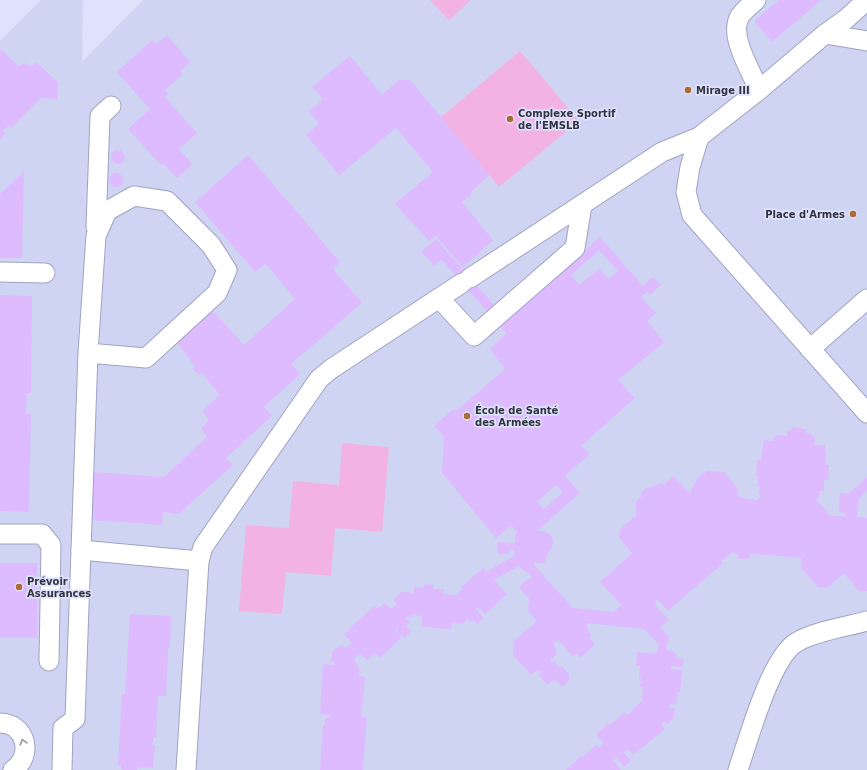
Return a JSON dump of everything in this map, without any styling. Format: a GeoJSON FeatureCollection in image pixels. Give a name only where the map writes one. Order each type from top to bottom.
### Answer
{"type":"FeatureCollection","features":[{"type":"Feature","properties":{"kind":"street"},"geometry":{"type":"LineString","coordinates":[[756,0],[740,16],[736,27],[738,43],[759,90]]}},
{"type":"Feature","properties":{"kind":"street"},"geometry":{"type":"LineString","coordinates":[[186,770],[199,561],[204,547],[319,379],[331,369],[662,152],[699,137],[759,90],[867,0]]}},
{"type":"Feature","properties":{"kind":"street"},"geometry":{"type":"LineString","coordinates":[[825,34],[867,41]]}},
{"type":"Feature","properties":{"kind":"street"},"geometry":{"type":"LineString","coordinates":[[62,770],[63,728],[75,718],[88,353],[96,236],[100,116],[111,106]]}},
{"type":"Feature","properties":{"kind":"street"},"geometry":{"type":"LineString","coordinates":[[699,137],[690,167],[686,192],[692,215],[867,413]]}},
{"type":"Feature","properties":{"kind":"street"},"geometry":{"type":"LineString","coordinates":[[88,353],[146,358],[217,293],[227,270],[211,245],[167,201],[134,196],[107,211],[96,236]]}},
{"type":"Feature","properties":{"kind":"street"},"geometry":{"type":"LineString","coordinates":[[439,298],[474,336],[575,248],[582,205]]}},
{"type":"Feature","properties":{"kind":"street"},"geometry":{"type":"LineString","coordinates":[[0,272],[45,273]]}},
{"type":"Feature","properties":{"kind":"street"},"geometry":{"type":"LineString","coordinates":[[810,349],[867,299]]}},
{"type":"Feature","properties":{"kind":"street"},"geometry":{"type":"LineString","coordinates":[[0,534],[42,534],[51,545],[49,662]]}},
{"type":"Feature","properties":{"kind":"street"},"geometry":{"type":"LineString","coordinates":[[81,550],[199,561]]}},
{"type":"Feature","properties":{"kind":"street"},"geometry":{"type":"LineString","coordinates":[[738,770],[771,677],[782,657],[796,642],[814,635],[867,621]]}},
{"type":"Feature","properties":{"kind":"street"},"geometry":{"type":"LineString","coordinates":[[1,722],[11,725],[23,738],[25,746],[24,755],[21,763],[14,770]]}},
{"type":"Feature","properties":{"kind":"shaded area","name":"École de Santé des Armées"},"geometry":{"type":"Polygon","coordinates":[[[41,0],[83,0],[82,62],[143,0],[867,0],[867,770],[0,770],[0,41],[41,0]]]}},
{"type":"Feature","properties":{"kind":"shaded area"},"geometry":{"type":"Polygon","coordinates":[[[430,0],[471,0],[449,20],[430,0]]]}},
{"type":"Feature","properties":{"kind":"shaded area","name":"Complexe Sportif de l'EMSLB"},"geometry":{"type":"Polygon","coordinates":[[[520,51],[579,121],[499,187],[441,117],[520,51]]]}},
{"type":"Feature","properties":{"kind":"shaded area"},"geometry":{"type":"Polygon","coordinates":[[[342,443],[389,447],[382,532],[335,528],[331,576],[286,572],[282,614],[239,611],[246,525],[289,528],[293,481],[339,485],[342,443]]]}},
{"type":"Feature","properties":{"kind":"building"},"geometry":{"type":"Polygon","coordinates":[[[779,0],[821,0],[772,42],[754,21],[779,0]]]}},
{"type":"Feature","properties":{"kind":"building"},"geometry":{"type":"Polygon","coordinates":[[[167,35],[190,62],[180,71],[183,74],[165,90],[168,94],[165,97],[197,133],[179,149],[192,164],[177,178],[163,163],[161,165],[128,129],[150,109],[117,72],[152,40],[156,44],[167,35]]]}},
{"type":"Feature","properties":{"kind":"building"},"geometry":{"type":"Polygon","coordinates":[[[0,50],[3,51],[18,66],[25,63],[32,66],[36,62],[58,82],[57,99],[41,98],[11,128],[9,125],[3,131],[5,134],[0,139],[0,50]]]}},
{"type":"Feature","properties":{"kind":"building"},"geometry":{"type":"Polygon","coordinates":[[[350,56],[382,95],[399,80],[410,80],[489,175],[471,192],[471,195],[462,202],[493,240],[463,267],[436,236],[429,241],[395,204],[433,172],[396,128],[339,175],[306,135],[319,124],[309,111],[323,99],[312,87],[350,56]]]}},
{"type":"Feature","properties":{"kind":"building"},"geometry":{"type":"Polygon","coordinates":[[[118,150],[123,152],[125,157],[123,162],[118,164],[113,162],[111,157],[113,152],[118,150]]]}},
{"type":"Feature","properties":{"kind":"building"},"geometry":{"type":"Polygon","coordinates":[[[248,155],[340,262],[333,269],[362,303],[291,364],[300,374],[264,407],[272,416],[226,458],[233,465],[179,514],[163,512],[162,525],[90,520],[94,472],[164,477],[207,437],[201,428],[209,420],[202,411],[220,395],[202,373],[199,375],[193,369],[195,367],[176,341],[211,309],[244,345],[295,299],[266,264],[255,272],[195,202],[248,155]]]}},
{"type":"Feature","properties":{"kind":"building"},"geometry":{"type":"Polygon","coordinates":[[[24,171],[22,258],[0,258],[0,194],[24,171]]]}},
{"type":"Feature","properties":{"kind":"building"},"geometry":{"type":"Polygon","coordinates":[[[116,173],[121,175],[123,180],[121,185],[116,187],[111,185],[109,180],[111,175],[116,173]]]}},
{"type":"Feature","properties":{"kind":"building"},"geometry":{"type":"Polygon","coordinates":[[[600,237],[643,286],[653,277],[661,285],[650,295],[647,292],[641,297],[656,313],[647,321],[664,342],[618,380],[635,398],[581,446],[590,454],[565,476],[580,493],[538,531],[545,531],[551,535],[553,542],[551,550],[547,553],[545,562],[542,564],[534,562],[534,565],[573,608],[614,612],[621,605],[600,582],[632,553],[619,538],[620,529],[636,515],[636,501],[642,496],[640,494],[645,489],[662,483],[664,485],[673,476],[690,493],[698,477],[702,473],[704,474],[707,471],[724,472],[738,489],[737,494],[741,498],[757,500],[761,496],[759,493],[760,486],[757,486],[757,460],[761,460],[764,440],[773,441],[774,437],[779,435],[787,436],[788,430],[792,431],[792,427],[806,429],[806,433],[810,433],[815,438],[814,445],[825,445],[825,465],[829,465],[828,480],[824,480],[824,491],[820,491],[819,497],[816,500],[831,516],[846,516],[846,513],[839,512],[840,493],[848,494],[867,477],[867,491],[859,498],[857,517],[867,518],[867,591],[859,591],[844,573],[827,588],[818,587],[801,568],[802,558],[751,554],[750,557],[746,559],[740,559],[738,554],[731,553],[721,561],[723,563],[668,611],[657,599],[655,605],[669,620],[660,627],[669,637],[666,650],[673,651],[676,658],[684,659],[683,667],[671,666],[671,669],[682,670],[680,692],[677,692],[676,704],[670,704],[669,708],[675,708],[674,718],[667,724],[665,721],[661,724],[665,729],[633,755],[628,749],[624,752],[631,761],[624,767],[616,757],[613,760],[621,770],[566,770],[596,745],[599,747],[604,743],[596,735],[608,723],[610,725],[624,712],[627,715],[642,701],[643,687],[640,687],[640,666],[636,666],[637,652],[656,654],[659,645],[644,629],[587,623],[587,630],[592,635],[589,638],[594,642],[594,646],[580,658],[577,654],[573,656],[558,640],[553,644],[556,649],[556,655],[550,660],[552,663],[554,661],[559,668],[562,666],[569,674],[569,680],[562,687],[555,679],[547,685],[539,675],[542,672],[539,669],[531,675],[513,655],[514,641],[537,621],[528,611],[529,599],[519,587],[532,577],[519,566],[494,580],[507,594],[485,614],[478,607],[476,609],[484,618],[477,624],[473,619],[470,622],[468,619],[463,624],[452,623],[451,629],[421,627],[422,616],[412,615],[412,618],[409,616],[406,618],[410,622],[406,627],[411,631],[405,638],[396,629],[395,630],[402,637],[380,658],[375,653],[367,660],[360,653],[354,659],[359,667],[359,676],[365,677],[361,717],[367,718],[363,770],[320,770],[323,725],[325,725],[325,718],[330,718],[331,715],[320,714],[323,664],[334,665],[334,661],[331,661],[332,652],[342,644],[345,648],[352,643],[344,634],[374,606],[377,609],[385,603],[391,609],[397,604],[393,600],[401,592],[410,592],[410,594],[414,594],[414,587],[424,588],[424,584],[434,585],[434,589],[444,589],[443,594],[456,595],[462,589],[461,587],[483,568],[486,572],[514,556],[515,551],[510,550],[509,554],[497,554],[498,542],[515,543],[516,531],[511,525],[496,538],[442,473],[444,437],[434,426],[453,409],[456,411],[505,369],[490,349],[506,333],[441,259],[434,266],[421,252],[436,239],[502,314],[511,316],[600,237]],[[599,250],[571,275],[579,285],[599,269],[609,279],[618,271],[599,250]],[[556,485],[537,502],[544,509],[563,492],[556,485]]]}},
{"type":"Feature","properties":{"kind":"building"},"geometry":{"type":"Polygon","coordinates":[[[0,295],[32,296],[31,393],[27,393],[26,414],[31,414],[29,512],[0,511],[0,295]]]}},
{"type":"Feature","properties":{"kind":"building"},"geometry":{"type":"Polygon","coordinates":[[[0,563],[37,563],[37,638],[0,638],[0,563]]]}},
{"type":"Feature","properties":{"kind":"building"},"geometry":{"type":"Polygon","coordinates":[[[130,614],[171,616],[170,648],[168,648],[166,696],[158,696],[156,738],[153,738],[152,745],[155,745],[153,768],[137,767],[137,770],[121,770],[121,765],[118,765],[122,694],[125,694],[130,614]]]}},
{"type":"Feature","properties":{"kind":"place","name":"Mirage III"},"geometry":{"type":"Point","coordinates":[688,90]}},
{"type":"Feature","properties":{"kind":"place","name":"Complexe Sportif de l'EMSLB"},"geometry":{"type":"Point","coordinates":[510,119]}},
{"type":"Feature","properties":{"kind":"place","name":"Place d'Armes"},"geometry":{"type":"Point","coordinates":[853,214]}},
{"type":"Feature","properties":{"kind":"place","name":"École de Santé des Armées"},"geometry":{"type":"Point","coordinates":[467,416]}},
{"type":"Feature","properties":{"kind":"place","name":"Prévoir Assurances"},"geometry":{"type":"Point","coordinates":[19,587]}}]}
